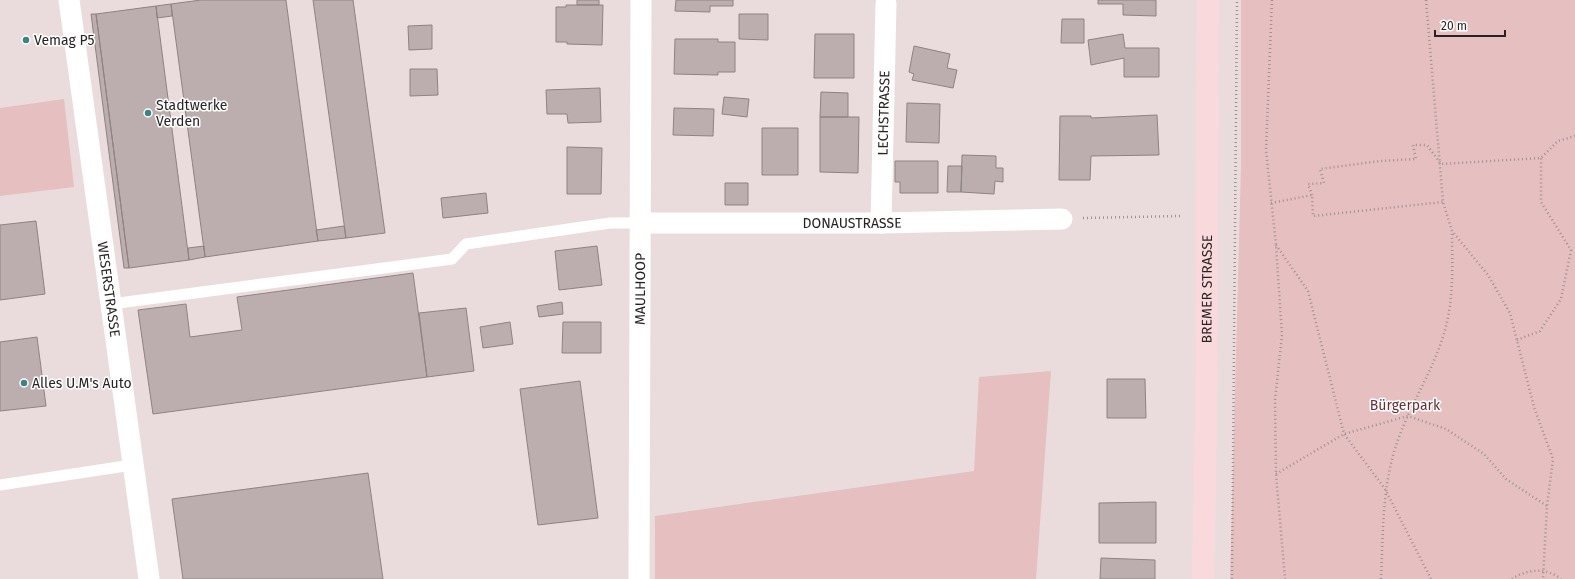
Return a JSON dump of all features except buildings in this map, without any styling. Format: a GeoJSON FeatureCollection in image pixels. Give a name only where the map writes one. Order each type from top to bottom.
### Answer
{"type":"FeatureCollection","features":[{"type":"Feature","properties":{"kind":"main road","name":"BREMER STRASSE"},"geometry":{"type":"LineString","coordinates":[[1203,579],[1206,433],[1208,0]]}},
{"type":"Feature","properties":{"kind":"street","name":"WESERSTRASSE"},"geometry":{"type":"LineString","coordinates":[[69,0],[132,465],[149,579]]}},
{"type":"Feature","properties":{"kind":"street","name":"MAULHOOP"},"geometry":{"type":"LineString","coordinates":[[639,579],[641,0]]}},
{"type":"Feature","properties":{"kind":"street","name":"LECHSTRASSE"},"geometry":{"type":"LineString","coordinates":[[882,223],[886,4]]}},
{"type":"Feature","properties":{"kind":"street","name":"DONAUSTRASSE"},"geometry":{"type":"LineString","coordinates":[[641,223],[882,223],[1062,219]]}},
{"type":"Feature","properties":{"kind":"lane"},"geometry":{"type":"LineString","coordinates":[[111,304],[452,259],[466,244],[610,223],[641,223]]}},
{"type":"Feature","properties":{"kind":"lane"},"geometry":{"type":"LineString","coordinates":[[0,485],[132,465]]}},
{"type":"Feature","properties":{"kind":"path"},"geometry":{"type":"LineString","coordinates":[[1232,579],[1237,0]]}},
{"type":"Feature","properties":{"kind":"path"},"geometry":{"type":"LineString","coordinates":[[1272,0],[1266,150],[1270,203],[1276,245],[1282,335],[1275,400],[1276,474],[1285,579]]}},
{"type":"Feature","properties":{"kind":"path"},"geometry":{"type":"LineString","coordinates":[[1381,579],[1385,489],[1394,452],[1408,416],[1439,350],[1447,324],[1451,293],[1452,231],[1443,202],[1426,0]]}},
{"type":"Feature","properties":{"kind":"path"},"geometry":{"type":"LineString","coordinates":[[1441,164],[1541,158],[1558,141],[1575,136]]}},
{"type":"Feature","properties":{"kind":"path"},"geometry":{"type":"LineString","coordinates":[[1441,164],[1427,145],[1413,145],[1416,159],[1380,161],[1320,169],[1324,183],[1308,184],[1312,195],[1313,216],[1443,202]]}},
{"type":"Feature","properties":{"kind":"path"},"geometry":{"type":"LineString","coordinates":[[1517,340],[1540,331],[1561,299],[1571,250],[1541,202],[1541,158]]}},
{"type":"Feature","properties":{"kind":"path"},"geometry":{"type":"LineString","coordinates":[[1270,203],[1312,195]]}},
{"type":"Feature","properties":{"kind":"path"},"geometry":{"type":"LineString","coordinates":[[1062,219],[1180,216]]}},
{"type":"Feature","properties":{"kind":"path"},"geometry":{"type":"LineString","coordinates":[[1452,231],[1488,275],[1510,312],[1534,407],[1553,459],[1543,579]]}},
{"type":"Feature","properties":{"kind":"path"},"geometry":{"type":"LineString","coordinates":[[1276,245],[1308,291],[1344,434],[1385,489],[1432,579]]}},
{"type":"Feature","properties":{"kind":"path"},"geometry":{"type":"LineString","coordinates":[[1276,474],[1344,434],[1408,416],[1446,429],[1484,454],[1506,479],[1548,506]]}},
{"type":"Feature","properties":{"kind":"path"},"geometry":{"type":"LineString","coordinates":[[1512,579],[1518,575],[1531,571],[1544,571],[1560,579]]}},
{"type":"Feature","properties":{"kind":"green space","name":"Bürgerpark"},"geometry":{"type":"Polygon","coordinates":[[[1241,0],[1575,0],[1575,579],[1230,579],[1241,166],[1241,0]]]}},
{"type":"Feature","properties":{"kind":"green space"},"geometry":{"type":"Polygon","coordinates":[[[64,99],[74,187],[0,196],[0,108],[64,99]]]}},
{"type":"Feature","properties":{"kind":"green space"},"geometry":{"type":"Polygon","coordinates":[[[1051,371],[1036,579],[655,579],[655,516],[974,471],[979,377],[1051,371]]]}},
{"type":"Feature","properties":{"kind":"place","name":"Vemag P5"},"geometry":{"type":"Point","coordinates":[26,40]}},
{"type":"Feature","properties":{"kind":"place","name":"Stadtwerke Verden"},"geometry":{"type":"Point","coordinates":[148,113]}},
{"type":"Feature","properties":{"kind":"place","name":"Alles U.M's Auto"},"geometry":{"type":"Point","coordinates":[24,383]}}]}
